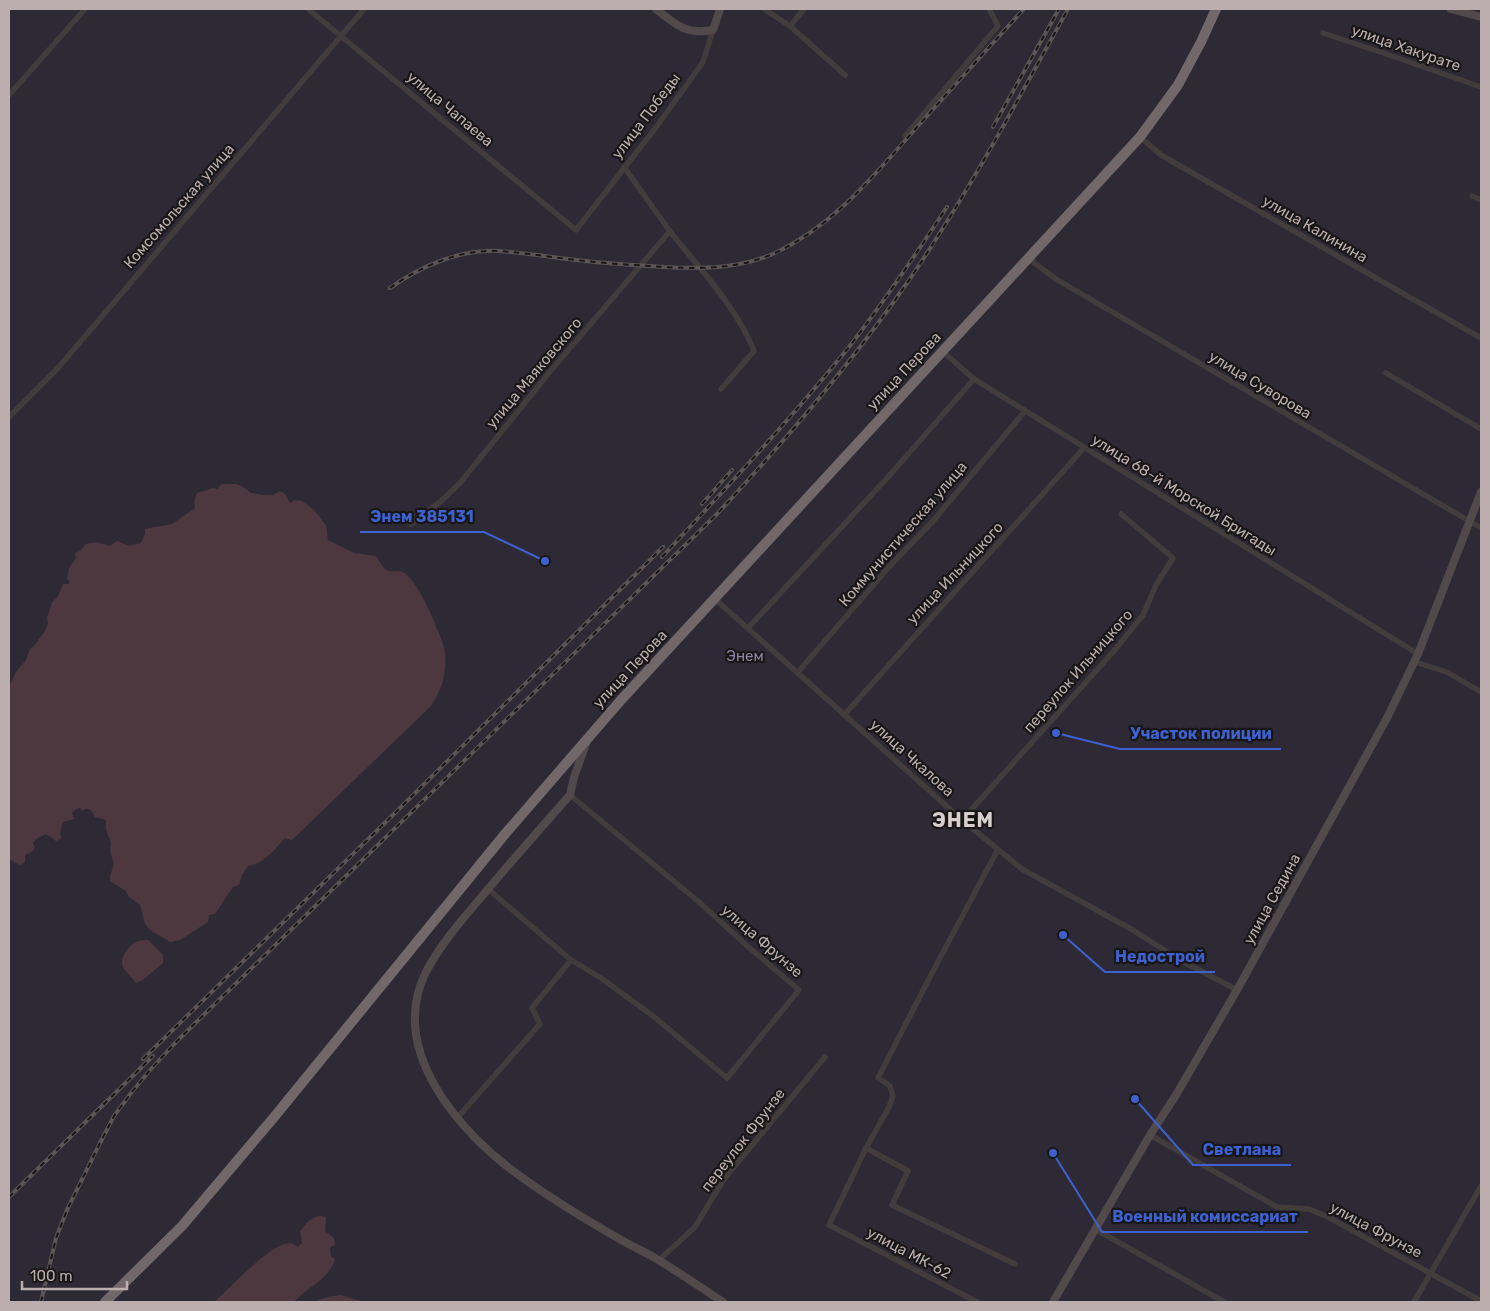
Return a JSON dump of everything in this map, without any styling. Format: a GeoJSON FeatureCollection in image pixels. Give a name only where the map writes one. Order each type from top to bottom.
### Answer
{"type":"FeatureCollection","features":[{"type":"Feature","properties":{"kind":"highway","name":"улица Перова"},"geometry":{"type":"LineString","coordinates":[[105,1302],[188,1219],[275,1116],[486,856],[589,736],[1140,137],[1178,85],[1216,9]]}},
{"type":"Feature","properties":{"kind":"street"},"geometry":{"type":"LineString","coordinates":[[9,95],[86,9]]}},
{"type":"Feature","properties":{"kind":"street","name":"улица Чапаева"},"geometry":{"type":"LineString","coordinates":[[308,9],[576,230]]}},
{"type":"Feature","properties":{"kind":"street","name":"Комсомольская улица"},"geometry":{"type":"LineString","coordinates":[[9,417],[58,368],[364,9]]}},
{"type":"Feature","properties":{"kind":"street"},"geometry":{"type":"LineString","coordinates":[[656,9],[676,25],[689,31],[700,33],[713,30]]}},
{"type":"Feature","properties":{"kind":"street","name":"улица Победы"},"geometry":{"type":"LineString","coordinates":[[576,230],[703,62],[720,9]]}},
{"type":"Feature","properties":{"kind":"street"},"geometry":{"type":"LineString","coordinates":[[764,9],[790,26],[845,75]]}},
{"type":"Feature","properties":{"kind":"street"},"geometry":{"type":"LineString","coordinates":[[790,26],[804,9]]}},
{"type":"Feature","properties":{"kind":"street"},"geometry":{"type":"LineString","coordinates":[[905,136],[998,26],[989,9]]}},
{"type":"Feature","properties":{"kind":"street"},"geometry":{"type":"LineString","coordinates":[[1451,9],[1481,17]]}},
{"type":"Feature","properties":{"kind":"street","name":"улица Хакурате"},"geometry":{"type":"LineString","coordinates":[[1323,34],[1481,87]]}},
{"type":"Feature","properties":{"kind":"street","name":"улица Калинина"},"geometry":{"type":"LineString","coordinates":[[1140,137],[1161,155],[1481,338]]}},
{"type":"Feature","properties":{"kind":"street"},"geometry":{"type":"LineString","coordinates":[[624,167],[670,230],[695,260],[746,332],[754,351],[721,389]]}},
{"type":"Feature","properties":{"kind":"street"},"geometry":{"type":"LineString","coordinates":[[1472,196],[1481,200]]}},
{"type":"Feature","properties":{"kind":"street","name":"улица Маяковского"},"geometry":{"type":"LineString","coordinates":[[410,524],[440,502],[460,483],[553,368],[670,230]]}},
{"type":"Feature","properties":{"kind":"street","name":"улица Суворова"},"geometry":{"type":"LineString","coordinates":[[1029,258],[1056,280],[1481,528]]}},
{"type":"Feature","properties":{"kind":"street","name":"улица 68-й Морской Бригады"},"geometry":{"type":"LineString","coordinates":[[942,351],[974,379],[1416,658],[1447,672],[1481,692]]}},
{"type":"Feature","properties":{"kind":"street"},"geometry":{"type":"LineString","coordinates":[[1386,374],[1481,429]]}},
{"type":"Feature","properties":{"kind":"street"},"geometry":{"type":"LineString","coordinates":[[748,628],[888,476],[974,379]]}},
{"type":"Feature","properties":{"kind":"street","name":"Коммунистическая улица"},"geometry":{"type":"LineString","coordinates":[[798,672],[888,568],[933,521],[1025,411]]}},
{"type":"Feature","properties":{"kind":"street","name":"улица Ильницкого"},"geometry":{"type":"LineString","coordinates":[[844,715],[1084,448]]}},
{"type":"Feature","properties":{"kind":"street","name":"улица Седина"},"geometry":{"type":"LineString","coordinates":[[1053,1302],[1237,990],[1388,716],[1416,658],[1481,492]]}},
{"type":"Feature","properties":{"kind":"street","name":"переулок Ильницкого"},"geometry":{"type":"LineString","coordinates":[[962,820],[1113,652],[1143,615],[1156,585],[1173,558],[1121,514]]}},
{"type":"Feature","properties":{"kind":"street","name":"улица Чкалова"},"geometry":{"type":"LineString","coordinates":[[715,599],[962,820],[1022,870],[1131,929],[1180,960],[1237,990]]}},
{"type":"Feature","properties":{"kind":"street","name":"улица Перова"},"geometry":{"type":"LineString","coordinates":[[589,736],[570,795],[459,923],[425,974],[418,992],[414,1016],[416,1038],[421,1058],[431,1080],[458,1118],[490,1151],[520,1176],[569,1209],[659,1260],[723,1302]]}},
{"type":"Feature","properties":{"kind":"street","name":"улица Фрунзе"},"geometry":{"type":"LineString","coordinates":[[488,889],[571,960],[601,978],[653,1016],[727,1078],[799,990],[699,902],[570,795]]}},
{"type":"Feature","properties":{"kind":"street"},"geometry":{"type":"LineString","coordinates":[[997,850],[878,1078],[890,1086],[893,1096],[889,1107],[866,1148],[908,1171],[892,1205],[1015,1264]]}},
{"type":"Feature","properties":{"kind":"street"},"geometry":{"type":"LineString","coordinates":[[458,1118],[540,1024],[532,1008],[571,960]]}},
{"type":"Feature","properties":{"kind":"street","name":"переулок Фрунзе"},"geometry":{"type":"LineString","coordinates":[[659,1260],[695,1227],[724,1179],[825,1057]]}},
{"type":"Feature","properties":{"kind":"street","name":"улица Фрунзе"},"geometry":{"type":"LineString","coordinates":[[1150,1135],[1277,1207],[1309,1209],[1328,1217],[1481,1301]]}},
{"type":"Feature","properties":{"kind":"street","name":"улица МК-62"},"geometry":{"type":"LineString","coordinates":[[866,1148],[829,1225],[977,1302]]}},
{"type":"Feature","properties":{"kind":"street"},"geometry":{"type":"LineString","coordinates":[[1414,1302],[1481,1186]]}},
{"type":"Feature","properties":{"kind":"street"},"geometry":{"type":"LineString","coordinates":[[1095,1229],[1224,1302]]}},
{"type":"Feature","properties":{"kind":"green space","name":"Энем"},"geometry":{"type":"Polygon","coordinates":[[[9,9],[1481,9],[1481,1302],[9,1302],[9,9]]]}},
{"type":"Feature","properties":{"kind":"shaded area"},"geometry":{"type":"Polygon","coordinates":[[[222,484],[236,484],[251,493],[263,495],[273,495],[280,491],[285,494],[290,503],[295,500],[302,501],[314,510],[326,525],[328,540],[354,553],[377,557],[385,569],[399,571],[408,576],[424,599],[438,630],[444,647],[445,671],[439,692],[431,706],[292,840],[285,838],[264,859],[248,866],[242,875],[239,885],[233,887],[215,914],[209,915],[208,922],[180,940],[170,942],[150,930],[145,924],[140,905],[129,897],[126,891],[110,881],[114,864],[110,850],[111,843],[106,829],[106,820],[95,817],[90,809],[83,811],[80,808],[76,809],[72,813],[74,819],[63,822],[60,833],[61,839],[56,841],[46,834],[36,839],[33,843],[35,848],[33,851],[25,855],[25,862],[20,865],[9,859],[9,687],[16,672],[26,660],[30,649],[45,631],[52,603],[58,596],[63,584],[70,582],[67,579],[69,568],[76,558],[75,553],[80,551],[86,544],[96,542],[110,546],[117,541],[129,546],[141,543],[145,529],[172,524],[195,508],[194,502],[197,493],[213,488],[217,489],[222,484]]]}},
{"type":"Feature","properties":{"kind":"shaded area"},"geometry":{"type":"Polygon","coordinates":[[[148,940],[163,955],[163,963],[144,979],[136,983],[123,966],[124,954],[133,944],[148,940]]]}},
{"type":"Feature","properties":{"kind":"shaded area"},"geometry":{"type":"Polygon","coordinates":[[[321,1216],[326,1217],[325,1231],[334,1238],[335,1245],[330,1247],[331,1257],[335,1259],[323,1278],[294,1302],[214,1302],[258,1261],[276,1248],[288,1243],[298,1247],[302,1243],[300,1232],[304,1226],[311,1219],[321,1216]]]}},
{"type":"Feature","properties":{"kind":"shaded area"},"geometry":{"type":"Polygon","coordinates":[[[341,1295],[364,1302],[314,1302],[327,1297],[341,1295]]]}},
{"type":"Feature","properties":{"kind":"railway"},"geometry":{"type":"LineString","coordinates":[[390,288],[442,260],[484,251],[510,252],[605,263],[692,268],[734,265],[775,253],[817,228],[853,197],[1024,9]]}},
{"type":"Feature","properties":{"kind":"railway"},"geometry":{"type":"LineString","coordinates":[[993,127],[1059,9]]}},
{"type":"Feature","properties":{"kind":"railway"},"geometry":{"type":"LineString","coordinates":[[41,1302],[56,1238],[67,1210],[114,1116],[131,1093],[178,1040],[717,514],[767,459],[840,373],[907,283],[991,148],[1068,9]]}},
{"type":"Feature","properties":{"kind":"railway"},"geometry":{"type":"LineString","coordinates":[[662,557],[781,427],[849,347],[912,260],[947,207]]}},
{"type":"Feature","properties":{"kind":"railway"},"geometry":{"type":"LineString","coordinates":[[702,504],[732,470]]}},
{"type":"Feature","properties":{"kind":"railway"},"geometry":{"type":"LineString","coordinates":[[143,1059],[663,547]]}},
{"type":"Feature","properties":{"kind":"railway"},"geometry":{"type":"LineString","coordinates":[[9,1197],[153,1056]]}},
{"type":"Feature","properties":{"kind":"place","name":"Энем 385131"},"geometry":{"type":"Point","coordinates":[545,561]}},
{"type":"Feature","properties":{"kind":"place","name":"Участок полиции"},"geometry":{"type":"Point","coordinates":[1056,733]}},
{"type":"Feature","properties":{"kind":"place","name":"Недострой"},"geometry":{"type":"Point","coordinates":[1063,935]}},
{"type":"Feature","properties":{"kind":"place","name":"Светлана"},"geometry":{"type":"Point","coordinates":[1135,1099]}},
{"type":"Feature","properties":{"kind":"place","name":"Военный комиссариат"},"geometry":{"type":"Point","coordinates":[1053,1153]}},
{"type":"Feature","properties":{"kind":"district","name":"ЭНЕМ"},"geometry":{"type":"Point","coordinates":[963,820]}}]}
